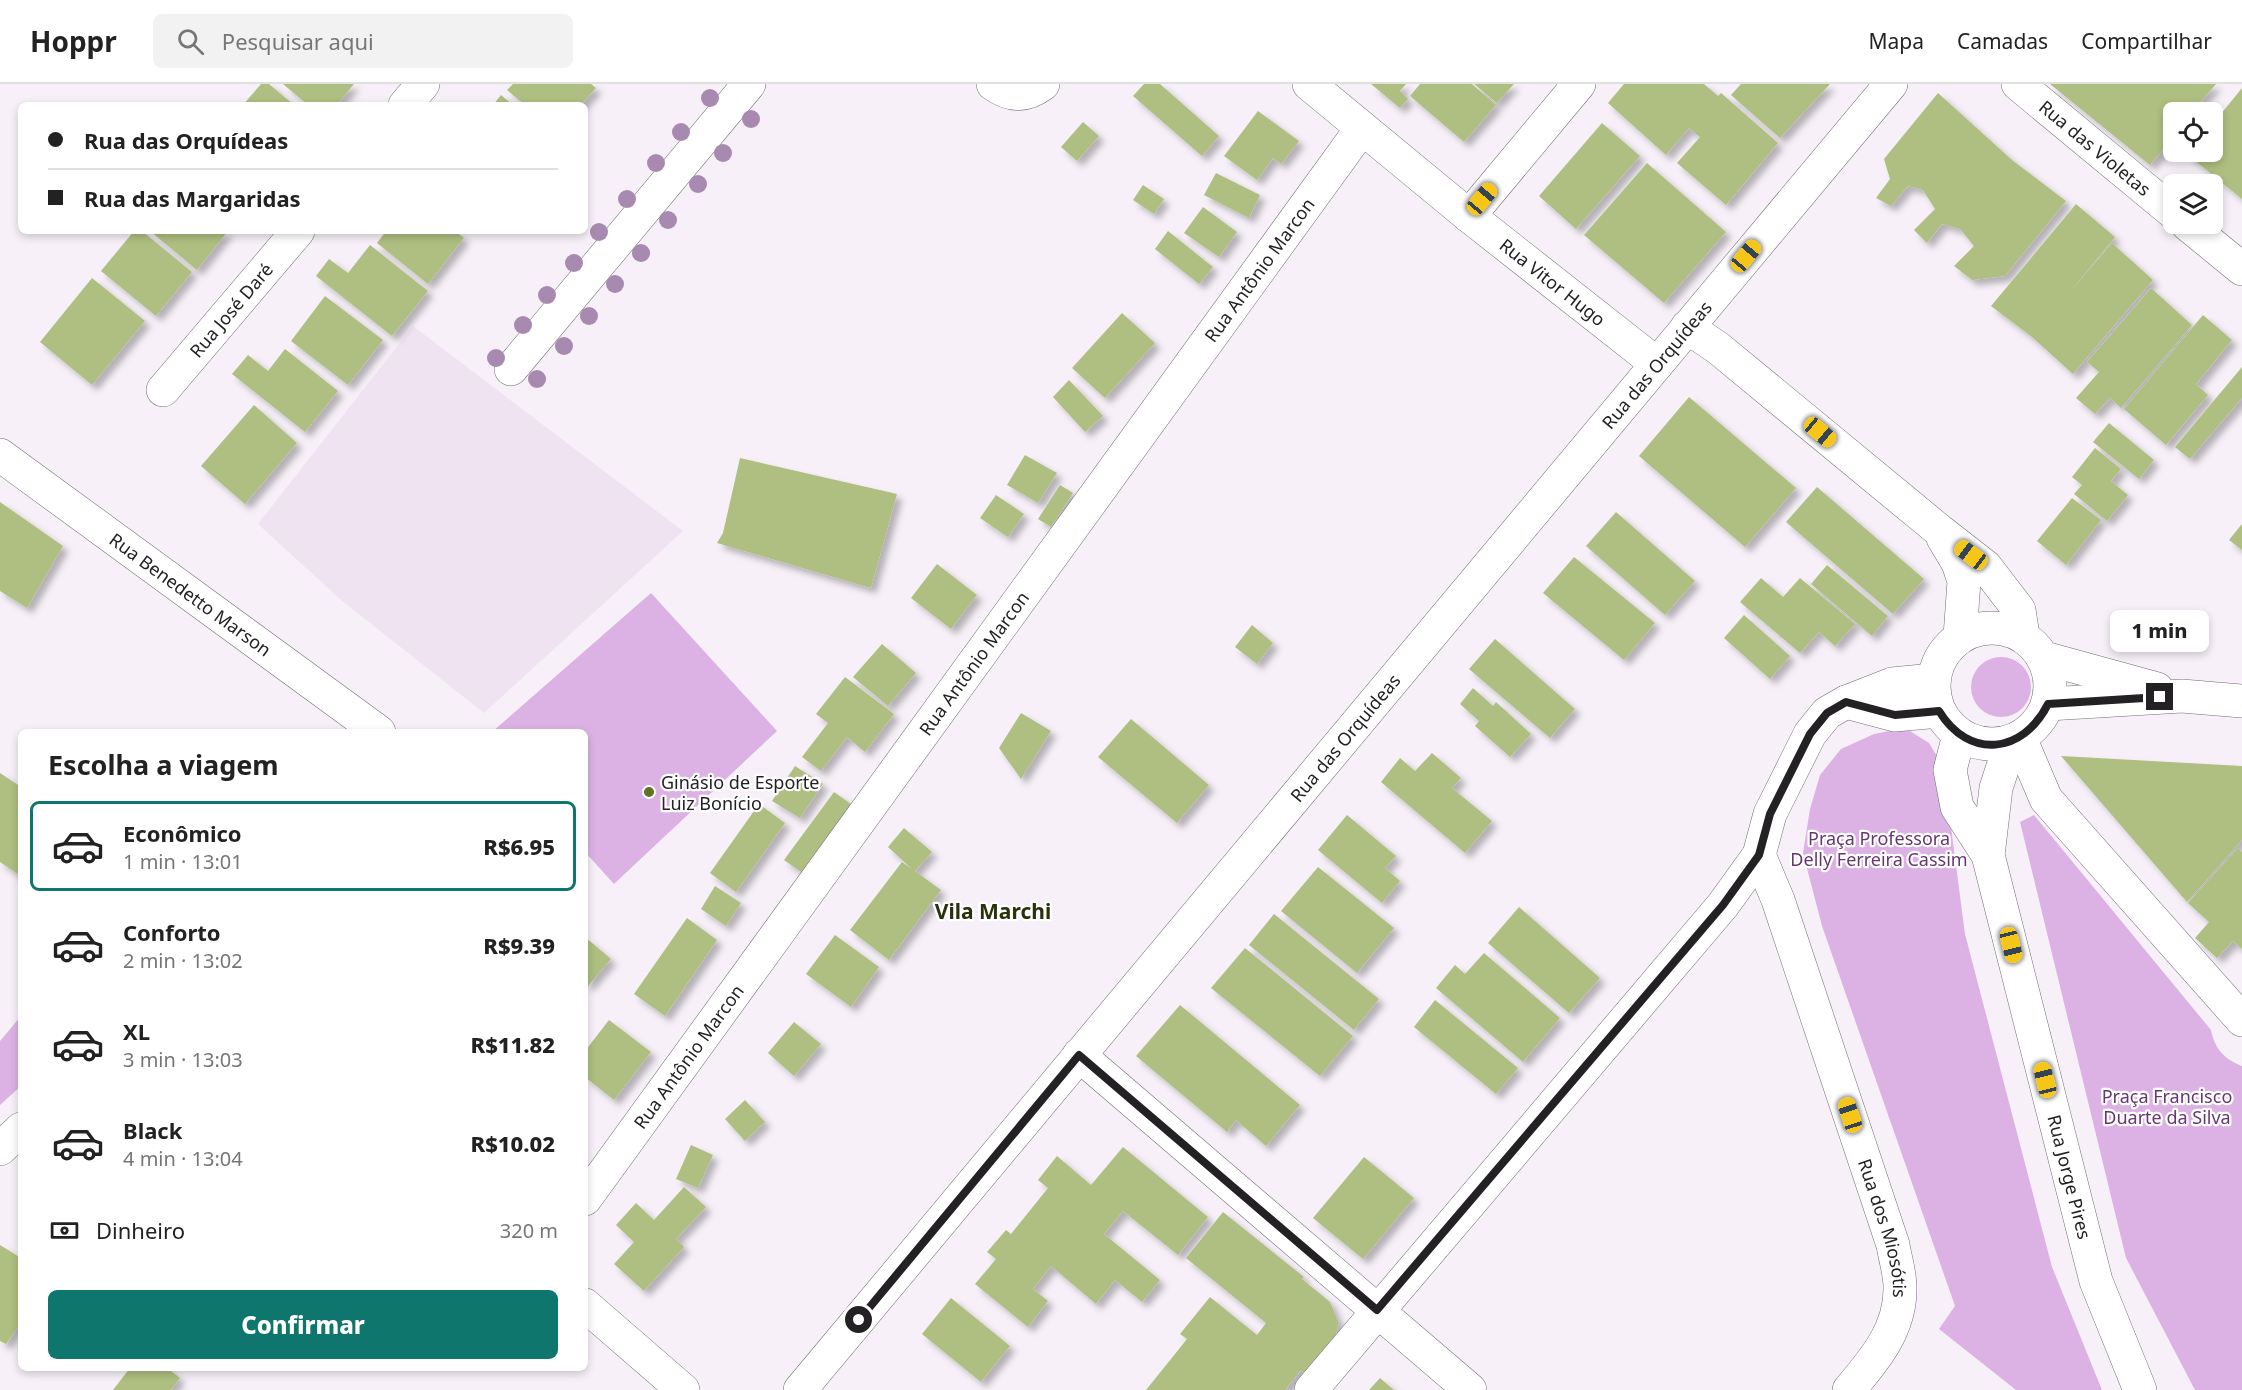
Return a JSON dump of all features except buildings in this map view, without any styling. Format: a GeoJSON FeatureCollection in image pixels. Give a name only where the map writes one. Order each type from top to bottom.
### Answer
{"type":"FeatureCollection","features":[{"type":"Feature","properties":{"kind":"street"},"geometry":{"type":"LineString","coordinates":[[408,102],[423,84]]}},
{"type":"Feature","properties":{"kind":"street"},"geometry":{"type":"LineString","coordinates":[[511,369],[748,84]]}},
{"type":"Feature","properties":{"kind":"street"},"geometry":{"type":"LineString","coordinates":[[996,86],[1011,94],[1025,94],[1043,84]]}},
{"type":"Feature","properties":{"kind":"street","name":"Rua Vitor Hugo"},"geometry":{"type":"LineString","coordinates":[[1309,84],[1469,216],[1657,364]]}},
{"type":"Feature","properties":{"kind":"street"},"geometry":{"type":"LineString","coordinates":[[1469,216],[1579,84]]}},
{"type":"Feature","properties":{"kind":"street","name":"Rua das Orquídeas"},"geometry":{"type":"LineString","coordinates":[[800,1390],[1891,84]]}},
{"type":"Feature","properties":{"kind":"street","name":"Rua das Violetas"},"geometry":{"type":"LineString","coordinates":[[2018,84],[2163,204]]}},
{"type":"Feature","properties":{"kind":"street","name":"Rua Antônio Marcon"},"geometry":{"type":"LineString","coordinates":[[588,1194],[1362,128]]}},
{"type":"Feature","properties":{"kind":"street","name":"Rua José Daré"},"geometry":{"type":"LineString","coordinates":[[163,390],[295,234]]}},
{"type":"Feature","properties":{"kind":"street"},"geometry":{"type":"LineString","coordinates":[[2199,234],[2242,269]]}},
{"type":"Feature","properties":{"kind":"street"},"geometry":{"type":"LineString","coordinates":[[1311,1390],[1723,905],[1759,855],[1770,814],[1810,734],[1827,713],[1846,702],[1892,684],[1944,709],[1975,742],[1993,745],[2015,740],[2029,732],[2040,720],[2048,704],[2051,688],[2050,672],[2033,647],[2019,610],[1986,567],[1718,348],[1687,327]]}},
{"type":"Feature","properties":{"kind":"street","name":"Rua Benedetto Marson"},"geometry":{"type":"LineString","coordinates":[[0,455],[375,729]]}},
{"type":"Feature","properties":{"kind":"street"},"geometry":{"type":"LineString","coordinates":[[1940,531],[1958,563],[1964,581],[1960,637]]}},
{"type":"Feature","properties":{"kind":"street"},"geometry":{"type":"LineString","coordinates":[[1944,709],[1938,663],[1947,648],[1960,637],[1975,630],[1991,627],[2007,629],[2033,647],[2182,696]]}},
{"type":"Feature","properties":{"kind":"street"},"geometry":{"type":"LineString","coordinates":[[2048,704],[2182,696],[2242,701]]}},
{"type":"Feature","properties":{"kind":"street","name":"Rua Jorge Pires"},"geometry":{"type":"LineString","coordinates":[[1944,709],[1950,770],[1957,807],[1988,855],[2096,1281],[2140,1390]]}},
{"type":"Feature","properties":{"kind":"street"},"geometry":{"type":"LineString","coordinates":[[2015,740],[2046,799],[2242,1020]]}},
{"type":"Feature","properties":{"kind":"street","name":"Rua Jorge Pires"},"geometry":{"type":"LineString","coordinates":[[1988,855],[1996,788],[2015,740]]}},
{"type":"Feature","properties":{"kind":"street","name":"Rua dos Miosótis"},"geometry":{"type":"LineString","coordinates":[[1759,855],[1778,900],[1889,1234],[1900,1287],[1896,1323],[1877,1356],[1849,1390]]}},
{"type":"Feature","properties":{"kind":"street"},"geometry":{"type":"LineString","coordinates":[[1079,1055],[1470,1390]]}},
{"type":"Feature","properties":{"kind":"street"},"geometry":{"type":"LineString","coordinates":[[0,1149],[18,1132]]}},
{"type":"Feature","properties":{"kind":"street"},"geometry":{"type":"LineString","coordinates":[[588,1308],[683,1390]]}},
{"type":"Feature","properties":{"kind":"shaded area"},"geometry":{"type":"Polygon","coordinates":[[[413,326],[683,531],[484,713],[341,600],[258,524],[413,326]]]}},
{"type":"Feature","properties":{"kind":"green space","name":"Ginásio de Esporte Luiz Bonício"},"geometry":{"type":"Polygon","coordinates":[[[651,593],[777,731],[614,884],[588,855],[588,729],[495,729],[651,593]]]}},
{"type":"Feature","properties":{"kind":"green space"},"geometry":{"type":"Polygon","coordinates":[[[1995,657],[2007,657],[2018,662],[2026,670],[2031,687],[2029,699],[2018,712],[2007,717],[1995,717],[1984,712],[1976,704],[1971,693],[1971,681],[1976,670],[1984,662],[1995,657]]]}},
{"type":"Feature","properties":{"kind":"green space","name":"Praça Professora Delly Ferreira Cassim"},"geometry":{"type":"Polygon","coordinates":[[[1905,728],[1929,743],[1943,766],[1965,934],[2052,1267],[2102,1390],[2016,1390],[1939,1329],[1955,1306],[1822,926],[1803,853],[1810,809],[1820,775],[1841,749],[1874,734],[1905,728]]]}},
{"type":"Feature","properties":{"kind":"green space","name":"Praça Francisco Duarte da Silva"},"geometry":{"type":"Polygon","coordinates":[[[2034,815],[2211,1030],[2221,1052],[2242,1066],[2242,1390],[2195,1390],[2126,1258],[2020,822],[2034,815]]]}},
{"type":"Feature","properties":{"kind":"green space"},"geometry":{"type":"Polygon","coordinates":[[[18,1020],[18,1089],[0,1105],[0,1041],[18,1020]]]}},
{"type":"Feature","properties":{"kind":"place","name":"Ginásio de Esporte Luiz Bonício"},"geometry":{"type":"Point","coordinates":[649,792]}},
{"type":"Feature","properties":{"kind":"district","name":"Vila Marchi"},"geometry":{"type":"Point","coordinates":[993,911]}},
{"type":"Feature","properties":{"kind":"route"},"geometry":{"type":"LineString","coordinates":[[859,1320],[1079,1055],[1377,1310],[1723,905],[1759,855],[1770,814],[1795,761],[1810,734],[1827,713],[1846,702],[1895,715],[1939,711],[1947,724],[1959,735],[1975,742],[1993,745],[2011,742],[2029,732],[2040,720],[2048,704],[2160,697]]}}]}
